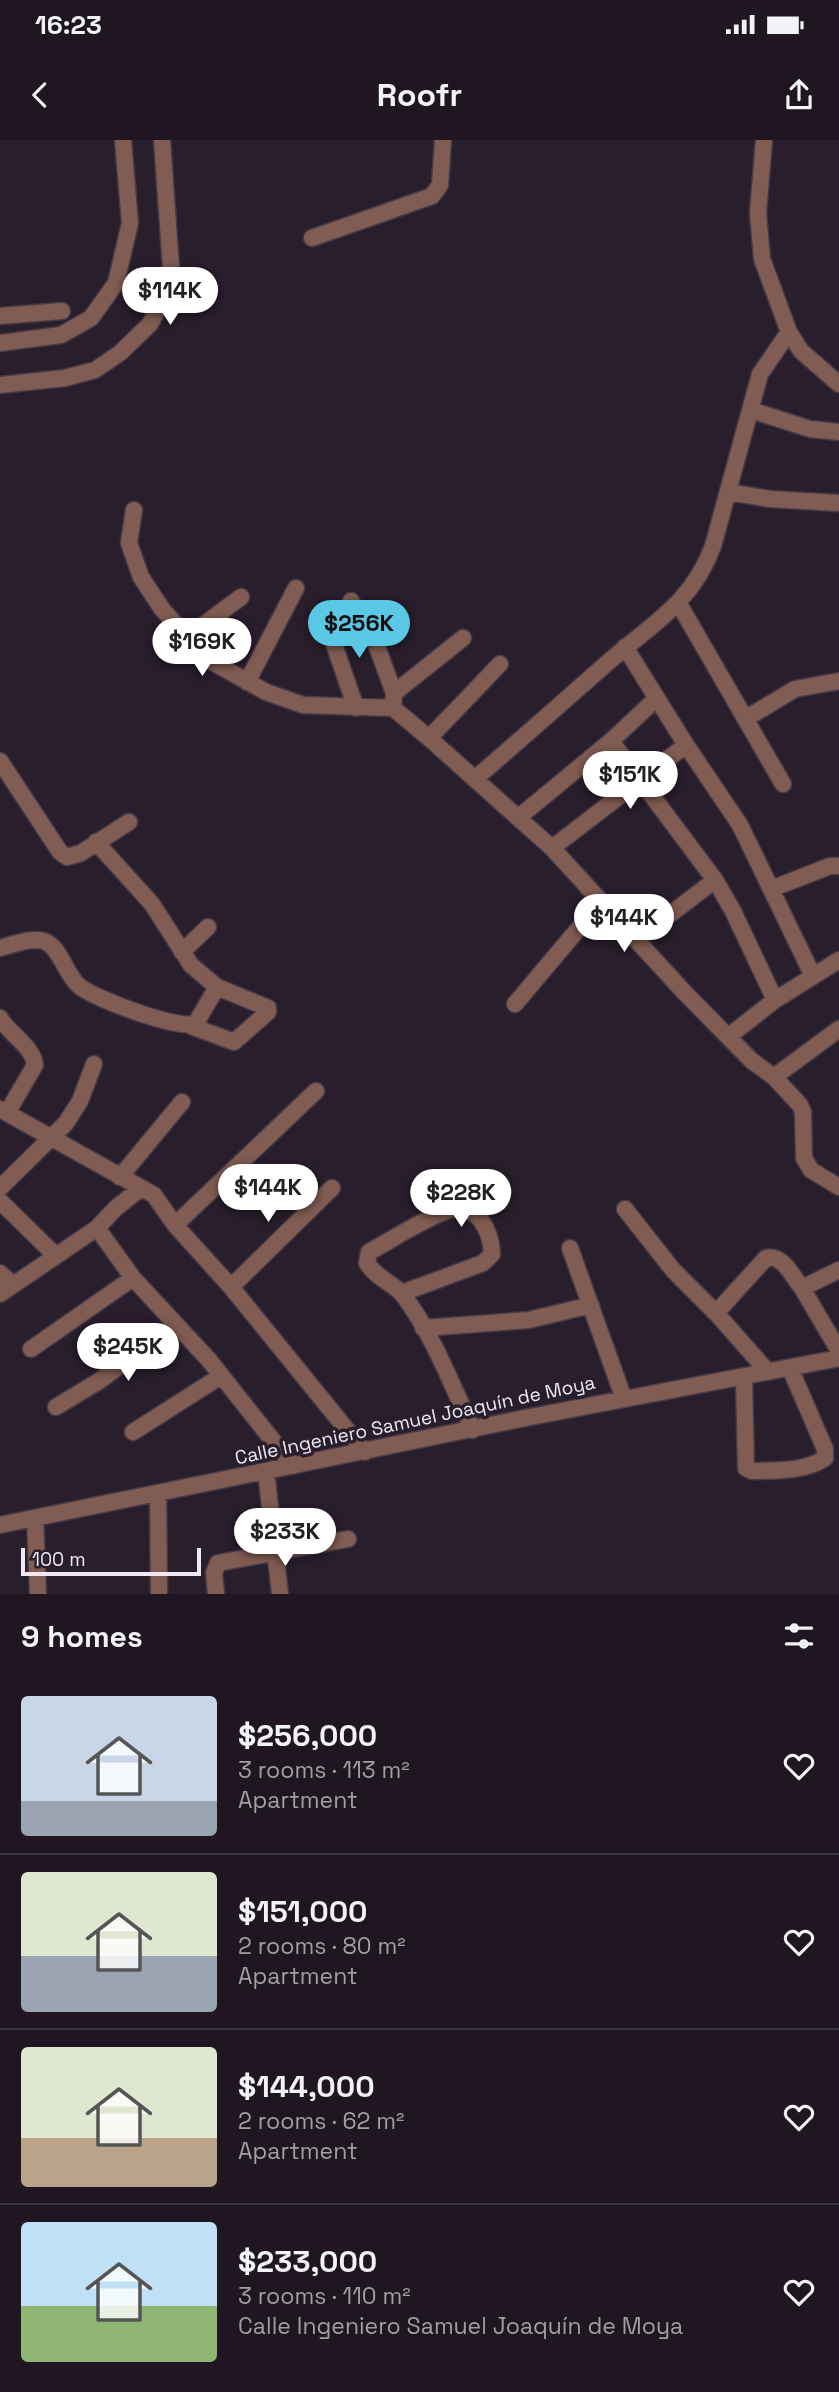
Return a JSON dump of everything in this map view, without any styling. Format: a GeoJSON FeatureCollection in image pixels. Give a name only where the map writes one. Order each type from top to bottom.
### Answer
{"type":"FeatureCollection","features":[{"type":"Feature","properties":{"kind":"street"},"geometry":{"type":"LineString","coordinates":[[0,343],[61,335],[91,318],[116,283],[130,223],[123,140]]}},
{"type":"Feature","properties":{"kind":"street"},"geometry":{"type":"LineString","coordinates":[[0,385],[65,378],[95,370],[120,353],[150,324],[172,282],[162,140]]}},
{"type":"Feature","properties":{"kind":"street"},"geometry":{"type":"LineString","coordinates":[[312,238],[432,196],[440,185],[443,140]]}},
{"type":"Feature","properties":{"kind":"street"},"geometry":{"type":"LineString","coordinates":[[764,140],[758,214],[762,259],[789,332],[801,351],[839,384]]}},
{"type":"Feature","properties":{"kind":"street"},"geometry":{"type":"LineString","coordinates":[[0,316],[62,311]]}},
{"type":"Feature","properties":{"kind":"street"},"geometry":{"type":"LineString","coordinates":[[476,778],[625,647],[679,604],[703,573],[760,374],[789,332]]}},
{"type":"Feature","properties":{"kind":"street"},"geometry":{"type":"LineString","coordinates":[[751,410],[810,429],[839,432]]}},
{"type":"Feature","properties":{"kind":"street"},"geometry":{"type":"LineString","coordinates":[[728,492],[770,499],[839,503]]}},
{"type":"Feature","properties":{"kind":"street"},"geometry":{"type":"LineString","coordinates":[[134,510],[129,543],[141,577],[186,638],[207,659],[247,682],[303,705],[356,708],[393,701],[463,638]]}},
{"type":"Feature","properties":{"kind":"street"},"geometry":{"type":"LineString","coordinates":[[247,682],[296,588]]}},
{"type":"Feature","properties":{"kind":"street"},"geometry":{"type":"LineString","coordinates":[[186,638],[242,597]]}},
{"type":"Feature","properties":{"kind":"street"},"geometry":{"type":"LineString","coordinates":[[351,601],[376,645],[393,701],[429,738],[552,848],[685,993],[800,1105],[803,1112],[804,1158],[811,1170],[839,1187]]}},
{"type":"Feature","properties":{"kind":"street"},"geometry":{"type":"LineString","coordinates":[[679,604],[783,784]]}},
{"type":"Feature","properties":{"kind":"street"},"geometry":{"type":"LineString","coordinates":[[327,624],[356,708]]}},
{"type":"Feature","properties":{"kind":"street"},"geometry":{"type":"LineString","coordinates":[[625,647],[740,825],[813,976]]}},
{"type":"Feature","properties":{"kind":"street"},"geometry":{"type":"LineString","coordinates":[[429,738],[500,664]]}},
{"type":"Feature","properties":{"kind":"street"},"geometry":{"type":"LineString","coordinates":[[745,719],[796,689],[837,685]]}},
{"type":"Feature","properties":{"kind":"street"},"geometry":{"type":"LineString","coordinates":[[519,817],[611,741],[657,698]]}},
{"type":"Feature","properties":{"kind":"street"},"geometry":{"type":"LineString","coordinates":[[611,741],[715,880],[733,911],[775,1000]]}},
{"type":"Feature","properties":{"kind":"street"},"geometry":{"type":"LineString","coordinates":[[552,848],[686,745]]}},
{"type":"Feature","properties":{"kind":"street"},"geometry":{"type":"LineString","coordinates":[[0,761],[60,852],[67,857],[73,857],[129,822]]}},
{"type":"Feature","properties":{"kind":"street"},"geometry":{"type":"LineString","coordinates":[[0,948],[39,939],[48,943],[80,987],[128,1009],[191,1026],[234,1042],[268,1012],[266,1006],[217,987],[191,965],[152,904],[96,842]]}},
{"type":"Feature","properties":{"kind":"street"},"geometry":{"type":"LineString","coordinates":[[771,889],[830,866],[839,866]]}},
{"type":"Feature","properties":{"kind":"street"},"geometry":{"type":"LineString","coordinates":[[632,934],[672,913],[715,880]]}},
{"type":"Feature","properties":{"kind":"street"},"geometry":{"type":"LineString","coordinates":[[514,1004],[601,902]]}},
{"type":"Feature","properties":{"kind":"street"},"geometry":{"type":"LineString","coordinates":[[182,952],[208,928]]}},
{"type":"Feature","properties":{"kind":"street"},"geometry":{"type":"LineString","coordinates":[[729,1036],[775,1000],[839,960]]}},
{"type":"Feature","properties":{"kind":"street"},"geometry":{"type":"LineString","coordinates":[[191,1026],[196,1023],[217,987]]}},
{"type":"Feature","properties":{"kind":"street"},"geometry":{"type":"LineString","coordinates":[[0,1018],[7,1030],[30,1052],[35,1065],[4,1111],[154,1195],[175,1224],[231,1287],[365,1452]]}},
{"type":"Feature","properties":{"kind":"street"},"geometry":{"type":"LineString","coordinates":[[774,1077],[839,1029]]}},
{"type":"Feature","properties":{"kind":"street"},"geometry":{"type":"LineString","coordinates":[[0,1188],[66,1123],[80,1101],[94,1064]]}},
{"type":"Feature","properties":{"kind":"street"},"geometry":{"type":"LineString","coordinates":[[175,1224],[316,1091]]}},
{"type":"Feature","properties":{"kind":"street"},"geometry":{"type":"LineString","coordinates":[[120,1177],[182,1102]]}},
{"type":"Feature","properties":{"kind":"street"},"geometry":{"type":"LineString","coordinates":[[0,1273],[7,1289],[97,1228],[141,1188]]}},
{"type":"Feature","properties":{"kind":"street"},"geometry":{"type":"LineString","coordinates":[[231,1287],[332,1188]]}},
{"type":"Feature","properties":{"kind":"street"},"geometry":{"type":"LineString","coordinates":[[0,1201],[55,1255]]}},
{"type":"Feature","properties":{"kind":"street"},"geometry":{"type":"LineString","coordinates":[[402,1293],[483,1263],[492,1254],[491,1239],[485,1222],[468,1212],[451,1209],[369,1252],[368,1263],[373,1273],[402,1293],[423,1328],[473,1430]]}},
{"type":"Feature","properties":{"kind":"street"},"geometry":{"type":"LineString","coordinates":[[625,1209],[673,1270],[716,1313],[768,1372]]}},
{"type":"Feature","properties":{"kind":"street"},"geometry":{"type":"LineString","coordinates":[[97,1228],[134,1278],[221,1376],[293,1466]]}},
{"type":"Feature","properties":{"kind":"street"},"geometry":{"type":"LineString","coordinates":[[570,1248],[624,1399]]}},
{"type":"Feature","properties":{"kind":"street"},"geometry":{"type":"LineString","coordinates":[[716,1313],[766,1258],[773,1257],[781,1260],[802,1288],[839,1351]]}},
{"type":"Feature","properties":{"kind":"street"},"geometry":{"type":"LineString","coordinates":[[802,1288],[839,1269]]}},
{"type":"Feature","properties":{"kind":"street"},"geometry":{"type":"LineString","coordinates":[[31,1349],[134,1278]]}},
{"type":"Feature","properties":{"kind":"street"},"geometry":{"type":"LineString","coordinates":[[423,1328],[519,1321],[591,1306]]}},
{"type":"Feature","properties":{"kind":"street"},"geometry":{"type":"LineString","coordinates":[[56,1407],[99,1381],[176,1324]]}},
{"type":"Feature","properties":{"kind":"street","name":"Calle Ingeniero Samuel Joaquín de Moya"},"geometry":{"type":"LineString","coordinates":[[3,1522],[158,1494],[839,1358]]}},
{"type":"Feature","properties":{"kind":"street"},"geometry":{"type":"LineString","coordinates":[[744,1377],[746,1468],[752,1471],[795,1469],[818,1463],[825,1458],[825,1449],[790,1368]]}},
{"type":"Feature","properties":{"kind":"street"},"geometry":{"type":"LineString","coordinates":[[132,1432],[221,1376]]}},
{"type":"Feature","properties":{"kind":"street"},"geometry":{"type":"LineString","coordinates":[[266,1471],[280,1594]]}},
{"type":"Feature","properties":{"kind":"street"},"geometry":{"type":"LineString","coordinates":[[158,1494],[159,1594]]}},
{"type":"Feature","properties":{"kind":"street"},"geometry":{"type":"LineString","coordinates":[[35,1518],[38,1594]]}},
{"type":"Feature","properties":{"kind":"street"},"geometry":{"type":"LineString","coordinates":[[216,1594],[214,1573],[218,1563],[348,1539]]}}]}
